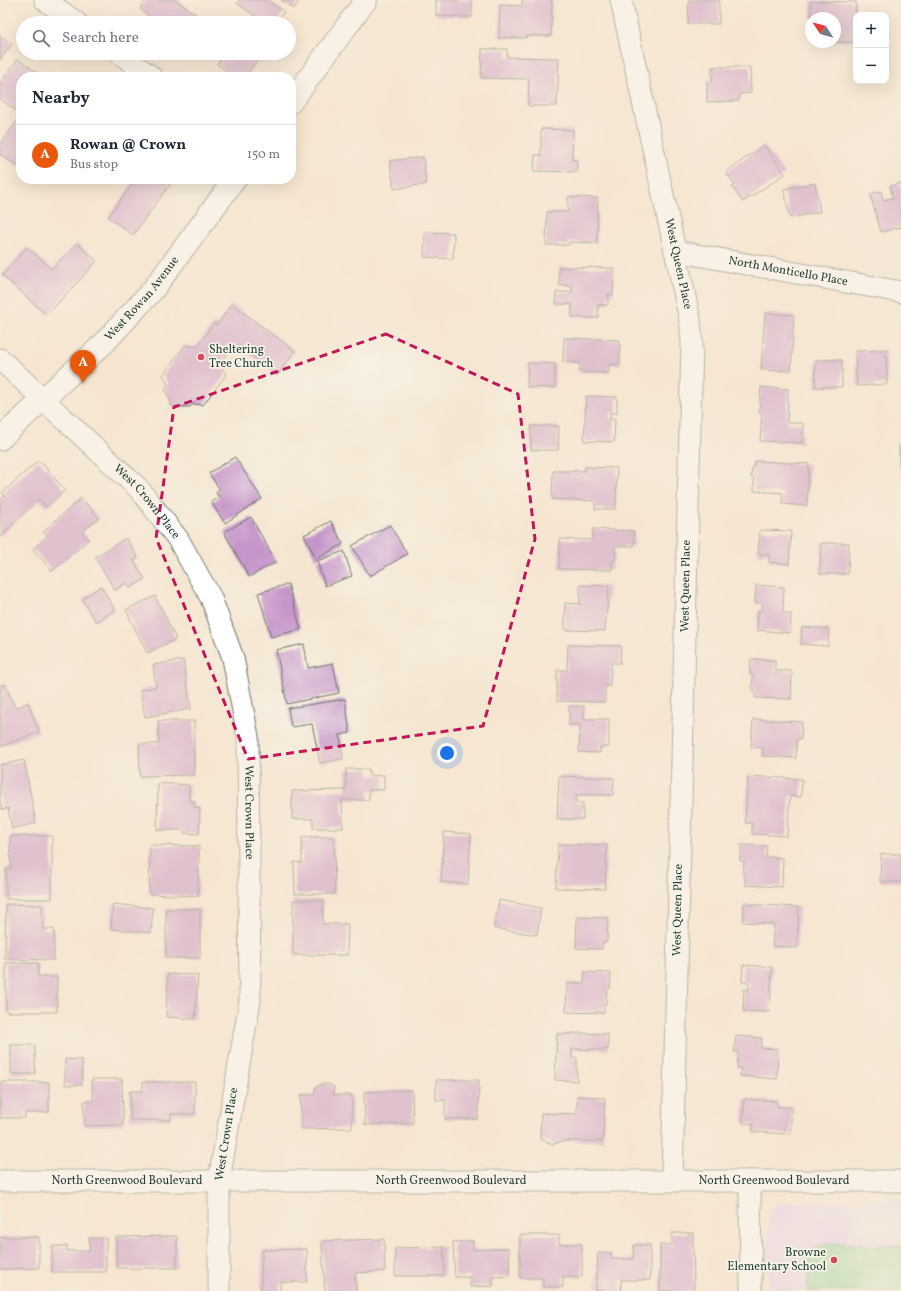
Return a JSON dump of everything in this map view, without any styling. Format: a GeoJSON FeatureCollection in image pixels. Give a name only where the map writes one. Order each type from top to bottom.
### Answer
{"type":"FeatureCollection","features":[{"type":"Feature","properties":{"kind":"street"},"geometry":{"type":"LineString","coordinates":[[45,0],[67,16]]}},
{"type":"Feature","properties":{"kind":"street"},"geometry":{"type":"LineString","coordinates":[[296,95],[366,0]]}},
{"type":"Feature","properties":{"kind":"street","name":"West Queen Place"},"geometry":{"type":"LineString","coordinates":[[621,0],[690,320],[692,341],[672,1180]]}},
{"type":"Feature","properties":{"kind":"street"},"geometry":{"type":"LineString","coordinates":[[129,60],[145,72]]}},
{"type":"Feature","properties":{"kind":"street","name":"West Rowan Avenue"},"geometry":{"type":"LineString","coordinates":[[0,439],[103,344],[152,291],[231,184]]}},
{"type":"Feature","properties":{"kind":"street","name":"North Monticello Place"},"geometry":{"type":"LineString","coordinates":[[675,251],[901,292]]}},
{"type":"Feature","properties":{"kind":"street","name":"West Crown Place"},"geometry":{"type":"LineString","coordinates":[[0,359],[139,489],[178,539],[210,598],[233,658],[248,737],[250,1001],[218,1180],[219,1291]]}},
{"type":"Feature","properties":{"kind":"street","name":"North Greenwood Boulevard"},"geometry":{"type":"LineString","coordinates":[[0,1181],[901,1181]]}},
{"type":"Feature","properties":{"kind":"street"},"geometry":{"type":"LineString","coordinates":[[750,1182],[750,1291]]}},
{"type":"Feature","properties":{"kind":"highlighted area"},"geometry":{"type":"Polygon","coordinates":[[[386,334],[518,394],[535,539],[483,726],[248,759],[156,538],[174,407],[386,334]]]}},
{"type":"Feature","properties":{"kind":"shaded area","name":"Browne Elementary School"},"geometry":{"type":"Polygon","coordinates":[[[901,1200],[901,1291],[768,1291],[768,1217],[777,1203],[796,1201],[901,1200]]]}},
{"type":"Feature","properties":{"kind":"green space"},"geometry":{"type":"Polygon","coordinates":[[[826,1243],[901,1246],[901,1291],[807,1291],[810,1259],[814,1250],[826,1243]]]}},
{"type":"Feature","properties":{"kind":"building"},"geometry":{"type":"Polygon","coordinates":[[[146,0],[176,0],[198,16],[149,16],[140,9],[146,0]]]}},
{"type":"Feature","properties":{"kind":"building"},"geometry":{"type":"Polygon","coordinates":[[[239,0],[268,0],[284,12],[281,16],[255,16],[237,3],[239,0]]]}},
{"type":"Feature","properties":{"kind":"building"},"geometry":{"type":"Polygon","coordinates":[[[281,0],[300,0],[293,9],[281,0]]]}},
{"type":"Feature","properties":{"kind":"building"},"geometry":{"type":"Polygon","coordinates":[[[436,0],[472,0],[472,17],[436,16],[436,0]]]}},
{"type":"Feature","properties":{"kind":"building"},"geometry":{"type":"Polygon","coordinates":[[[522,0],[552,0],[551,36],[499,38],[500,5],[522,6],[522,0]]]}},
{"type":"Feature","properties":{"kind":"building"},"geometry":{"type":"Polygon","coordinates":[[[689,0],[719,0],[719,24],[688,24],[689,0]]]}},
{"type":"Feature","properties":{"kind":"building"},"geometry":{"type":"Polygon","coordinates":[[[811,1],[856,2],[856,12],[853,12],[853,42],[841,42],[841,12],[811,12],[811,1]]]}},
{"type":"Feature","properties":{"kind":"building"},"geometry":{"type":"Polygon","coordinates":[[[0,35],[12,44],[0,60],[0,35]]]}},
{"type":"Feature","properties":{"kind":"building"},"geometry":{"type":"Polygon","coordinates":[[[482,49],[507,49],[507,57],[559,58],[557,106],[528,106],[529,79],[481,78],[482,49]]]}},
{"type":"Feature","properties":{"kind":"building"},"geometry":{"type":"Polygon","coordinates":[[[17,60],[36,72],[16,72],[16,110],[0,99],[0,83],[17,60]]]}},
{"type":"Feature","properties":{"kind":"building"},"geometry":{"type":"Polygon","coordinates":[[[220,60],[258,60],[249,72],[227,72],[217,64],[220,60]]]}},
{"type":"Feature","properties":{"kind":"building"},"geometry":{"type":"Polygon","coordinates":[[[712,67],[750,67],[751,93],[739,94],[739,101],[707,102],[707,81],[712,82],[712,67]]]}},
{"type":"Feature","properties":{"kind":"building"},"geometry":{"type":"Polygon","coordinates":[[[16,123],[16,165],[0,154],[0,144],[16,123]]]}},
{"type":"Feature","properties":{"kind":"building"},"geometry":{"type":"Polygon","coordinates":[[[541,129],[573,130],[572,160],[577,160],[577,172],[534,171],[535,155],[541,155],[541,129]]]}},
{"type":"Feature","properties":{"kind":"building"},"geometry":{"type":"Polygon","coordinates":[[[764,145],[785,174],[743,202],[732,187],[735,185],[726,172],[764,145]]]}},
{"type":"Feature","properties":{"kind":"building"},"geometry":{"type":"Polygon","coordinates":[[[423,157],[426,184],[394,189],[390,161],[423,157]]]}},
{"type":"Feature","properties":{"kind":"building"},"geometry":{"type":"Polygon","coordinates":[[[815,183],[820,212],[790,218],[784,189],[815,183]]]}},
{"type":"Feature","properties":{"kind":"building"},"geometry":{"type":"Polygon","coordinates":[[[901,183],[901,227],[881,232],[870,194],[881,191],[883,200],[893,198],[890,186],[901,183]]]}},
{"type":"Feature","properties":{"kind":"building"},"geometry":{"type":"Polygon","coordinates":[[[132,184],[170,184],[133,235],[108,217],[132,184]]]}},
{"type":"Feature","properties":{"kind":"building"},"geometry":{"type":"Polygon","coordinates":[[[568,197],[598,198],[597,243],[569,242],[569,245],[546,245],[547,212],[568,212],[568,197]]]}},
{"type":"Feature","properties":{"kind":"building"},"geometry":{"type":"Polygon","coordinates":[[[425,232],[454,233],[453,259],[424,257],[425,232]]]}},
{"type":"Feature","properties":{"kind":"building"},"geometry":{"type":"Polygon","coordinates":[[[77,243],[97,261],[47,315],[2,275],[27,247],[52,269],[77,243]]]}},
{"type":"Feature","properties":{"kind":"building"},"geometry":{"type":"Polygon","coordinates":[[[559,267],[614,268],[613,295],[608,294],[608,305],[598,305],[598,318],[572,317],[572,304],[556,304],[556,292],[572,292],[572,286],[559,285],[559,267]]]}},
{"type":"Feature","properties":{"kind":"building","name":"Sheltering Tree Church"},"geometry":{"type":"Polygon","coordinates":[[[232,304],[295,351],[277,375],[234,343],[220,363],[226,375],[203,405],[193,404],[190,407],[172,406],[165,388],[168,384],[163,375],[185,345],[196,347],[214,323],[217,325],[232,304]]]}},
{"type":"Feature","properties":{"kind":"building"},"geometry":{"type":"Polygon","coordinates":[[[765,313],[794,315],[791,371],[761,370],[765,313]]]}},
{"type":"Feature","properties":{"kind":"building"},"geometry":{"type":"Polygon","coordinates":[[[564,338],[620,340],[620,365],[609,364],[609,373],[579,372],[580,363],[563,362],[564,338]]]}},
{"type":"Feature","properties":{"kind":"building"},"geometry":{"type":"Polygon","coordinates":[[[886,350],[887,384],[857,386],[855,351],[886,350]]]}},
{"type":"Feature","properties":{"kind":"building"},"geometry":{"type":"Polygon","coordinates":[[[816,360],[842,360],[842,387],[815,387],[816,360]]]}},
{"type":"Feature","properties":{"kind":"building"},"geometry":{"type":"Polygon","coordinates":[[[528,363],[555,364],[555,388],[527,387],[528,363]]]}},
{"type":"Feature","properties":{"kind":"building"},"geometry":{"type":"Polygon","coordinates":[[[761,387],[788,389],[787,423],[803,423],[802,443],[760,441],[762,413],[759,413],[761,387]]]}},
{"type":"Feature","properties":{"kind":"building"},"geometry":{"type":"Polygon","coordinates":[[[586,396],[617,397],[617,413],[610,413],[610,419],[615,419],[614,442],[584,441],[586,396]]]}},
{"type":"Feature","properties":{"kind":"building"},"geometry":{"type":"Polygon","coordinates":[[[531,426],[559,426],[558,450],[531,450],[531,426]]]}},
{"type":"Feature","properties":{"kind":"building"},"geometry":{"type":"Polygon","coordinates":[[[899,445],[901,445],[901,466],[899,466],[899,445]]]}},
{"type":"Feature","properties":{"kind":"building"},"geometry":{"type":"Polygon","coordinates":[[[235,457],[262,499],[225,523],[211,502],[219,497],[216,492],[220,490],[209,473],[235,457]]]}},
{"type":"Feature","properties":{"kind":"building"},"geometry":{"type":"Polygon","coordinates":[[[39,460],[65,490],[47,507],[39,499],[0,537],[0,500],[5,496],[2,493],[39,460]]]}},
{"type":"Feature","properties":{"kind":"building"},"geometry":{"type":"Polygon","coordinates":[[[755,461],[809,464],[807,506],[782,504],[783,493],[754,491],[754,478],[751,478],[752,467],[754,467],[755,461]]]}},
{"type":"Feature","properties":{"kind":"building"},"geometry":{"type":"Polygon","coordinates":[[[585,467],[617,468],[616,509],[595,509],[595,501],[552,499],[553,471],[585,471],[585,467]]]}},
{"type":"Feature","properties":{"kind":"building"},"geometry":{"type":"Polygon","coordinates":[[[81,498],[99,518],[82,532],[89,539],[52,571],[33,549],[47,536],[43,532],[81,498]]]}},
{"type":"Feature","properties":{"kind":"building"},"geometry":{"type":"Polygon","coordinates":[[[251,517],[276,562],[249,577],[224,532],[251,517]]]}},
{"type":"Feature","properties":{"kind":"building"},"geometry":{"type":"Polygon","coordinates":[[[331,521],[343,544],[316,559],[304,535],[331,521]]]}},
{"type":"Feature","properties":{"kind":"building"},"geometry":{"type":"Polygon","coordinates":[[[390,525],[407,554],[370,576],[352,546],[390,525]]]}},
{"type":"Feature","properties":{"kind":"building"},"geometry":{"type":"Polygon","coordinates":[[[593,529],[634,531],[634,546],[615,546],[615,561],[612,561],[612,570],[559,569],[560,539],[592,540],[593,529]]]}},
{"type":"Feature","properties":{"kind":"building"},"geometry":{"type":"Polygon","coordinates":[[[760,530],[791,531],[789,564],[769,562],[769,554],[758,554],[760,530]]]}},
{"type":"Feature","properties":{"kind":"building"},"geometry":{"type":"Polygon","coordinates":[[[126,538],[138,558],[133,560],[145,579],[130,588],[127,582],[115,590],[95,557],[126,538]]]}},
{"type":"Feature","properties":{"kind":"building"},"geometry":{"type":"Polygon","coordinates":[[[821,543],[849,543],[848,574],[820,574],[821,543]]]}},
{"type":"Feature","properties":{"kind":"building"},"geometry":{"type":"Polygon","coordinates":[[[344,551],[352,576],[325,586],[317,561],[344,551]]]}},
{"type":"Feature","properties":{"kind":"building"},"geometry":{"type":"Polygon","coordinates":[[[288,584],[301,629],[271,637],[258,593],[288,584]]]}},
{"type":"Feature","properties":{"kind":"building"},"geometry":{"type":"Polygon","coordinates":[[[580,585],[609,586],[605,631],[565,630],[565,603],[580,604],[580,585]]]}},
{"type":"Feature","properties":{"kind":"building"},"geometry":{"type":"Polygon","coordinates":[[[756,585],[784,587],[783,613],[791,614],[790,633],[757,630],[758,610],[762,611],[762,603],[755,603],[756,585]]]}},
{"type":"Feature","properties":{"kind":"building"},"geometry":{"type":"Polygon","coordinates":[[[101,586],[115,610],[96,622],[82,599],[101,586]]]}},
{"type":"Feature","properties":{"kind":"building"},"geometry":{"type":"Polygon","coordinates":[[[155,596],[176,639],[147,653],[126,610],[155,596]]]}},
{"type":"Feature","properties":{"kind":"building"},"geometry":{"type":"Polygon","coordinates":[[[802,627],[829,629],[828,646],[801,644],[802,627]]]}},
{"type":"Feature","properties":{"kind":"building"},"geometry":{"type":"Polygon","coordinates":[[[304,644],[308,668],[333,663],[339,693],[287,704],[276,650],[304,644]]]}},
{"type":"Feature","properties":{"kind":"building"},"geometry":{"type":"Polygon","coordinates":[[[568,645],[621,646],[620,663],[611,663],[610,686],[605,686],[605,702],[557,701],[557,670],[567,670],[568,645]]]}},
{"type":"Feature","properties":{"kind":"building"},"geometry":{"type":"Polygon","coordinates":[[[751,659],[775,660],[775,671],[792,671],[791,699],[755,698],[755,690],[752,690],[753,675],[750,674],[751,659]]]}},
{"type":"Feature","properties":{"kind":"building"},"geometry":{"type":"Polygon","coordinates":[[[183,660],[191,709],[145,717],[140,690],[156,687],[153,665],[183,660]]]}},
{"type":"Feature","properties":{"kind":"building"},"geometry":{"type":"Polygon","coordinates":[[[5,684],[15,708],[28,703],[39,732],[0,747],[0,686],[5,684]]]}},
{"type":"Feature","properties":{"kind":"building"},"geometry":{"type":"Polygon","coordinates":[[[345,699],[350,733],[340,735],[343,759],[320,763],[312,724],[291,727],[288,708],[345,699]]]}},
{"type":"Feature","properties":{"kind":"building"},"geometry":{"type":"Polygon","coordinates":[[[569,706],[584,706],[584,719],[609,719],[609,747],[600,747],[600,753],[579,752],[580,725],[569,725],[569,706]]]}},
{"type":"Feature","properties":{"kind":"building"},"geometry":{"type":"Polygon","coordinates":[[[753,719],[802,722],[801,739],[797,739],[796,758],[762,756],[763,748],[751,747],[753,719]]]}},
{"type":"Feature","properties":{"kind":"building"},"geometry":{"type":"Polygon","coordinates":[[[158,721],[194,721],[194,775],[140,776],[139,744],[159,744],[158,721]]]}},
{"type":"Feature","properties":{"kind":"building"},"geometry":{"type":"Polygon","coordinates":[[[24,760],[36,823],[12,829],[8,808],[2,810],[0,801],[0,765],[24,760]]]}},
{"type":"Feature","properties":{"kind":"building"},"geometry":{"type":"Polygon","coordinates":[[[346,769],[369,769],[369,776],[384,775],[384,790],[369,790],[369,800],[342,800],[343,828],[313,828],[313,819],[292,819],[292,791],[346,790],[346,769]]]}},
{"type":"Feature","properties":{"kind":"building"},"geometry":{"type":"Polygon","coordinates":[[[559,776],[614,778],[613,795],[576,795],[576,803],[583,803],[583,819],[557,819],[559,776]]]}},
{"type":"Feature","properties":{"kind":"building"},"geometry":{"type":"Polygon","coordinates":[[[748,776],[802,779],[801,797],[790,796],[787,836],[752,834],[752,823],[745,823],[748,776]]]}},
{"type":"Feature","properties":{"kind":"building"},"geometry":{"type":"Polygon","coordinates":[[[158,783],[189,785],[189,801],[194,801],[194,807],[200,808],[199,834],[184,833],[184,830],[157,830],[158,783]]]}},
{"type":"Feature","properties":{"kind":"building"},"geometry":{"type":"Polygon","coordinates":[[[444,832],[471,834],[468,884],[441,882],[444,832]]]}},
{"type":"Feature","properties":{"kind":"building"},"geometry":{"type":"Polygon","coordinates":[[[10,836],[52,836],[52,899],[6,899],[6,869],[11,868],[10,836]]]}},
{"type":"Feature","properties":{"kind":"building"},"geometry":{"type":"Polygon","coordinates":[[[302,837],[334,837],[335,894],[295,894],[294,862],[302,863],[302,837]]]}},
{"type":"Feature","properties":{"kind":"building"},"geometry":{"type":"Polygon","coordinates":[[[558,844],[607,845],[605,889],[556,888],[558,844]]]}},
{"type":"Feature","properties":{"kind":"building"},"geometry":{"type":"Polygon","coordinates":[[[150,845],[199,846],[198,896],[149,894],[150,845]]]}},
{"type":"Feature","properties":{"kind":"building"},"geometry":{"type":"Polygon","coordinates":[[[741,845],[767,846],[766,857],[783,858],[782,887],[745,885],[745,877],[743,876],[744,861],[740,861],[741,845]]]}},
{"type":"Feature","properties":{"kind":"building"},"geometry":{"type":"Polygon","coordinates":[[[881,854],[901,854],[901,882],[880,882],[881,854]]]}},
{"type":"Feature","properties":{"kind":"building"},"geometry":{"type":"Polygon","coordinates":[[[293,900],[323,900],[323,924],[348,924],[347,955],[293,955],[293,900]]]}},
{"type":"Feature","properties":{"kind":"building"},"geometry":{"type":"Polygon","coordinates":[[[499,900],[541,908],[537,935],[494,928],[499,900]]]}},
{"type":"Feature","properties":{"kind":"building"},"geometry":{"type":"Polygon","coordinates":[[[6,904],[42,905],[43,929],[54,929],[54,960],[5,959],[6,904]]]}},
{"type":"Feature","properties":{"kind":"building"},"geometry":{"type":"Polygon","coordinates":[[[113,904],[153,908],[151,933],[111,929],[113,904]]]}},
{"type":"Feature","properties":{"kind":"building"},"geometry":{"type":"Polygon","coordinates":[[[744,904],[799,907],[797,948],[772,946],[774,924],[743,922],[744,904]]]}},
{"type":"Feature","properties":{"kind":"building"},"geometry":{"type":"Polygon","coordinates":[[[166,909],[200,909],[200,958],[166,958],[166,909]]]}},
{"type":"Feature","properties":{"kind":"building"},"geometry":{"type":"Polygon","coordinates":[[[577,917],[608,918],[607,942],[603,942],[602,949],[576,948],[577,917]]]}},
{"type":"Feature","properties":{"kind":"building"},"geometry":{"type":"Polygon","coordinates":[[[6,963],[38,963],[38,977],[57,977],[57,1012],[6,1012],[6,963]]]}},
{"type":"Feature","properties":{"kind":"building"},"geometry":{"type":"Polygon","coordinates":[[[743,965],[772,967],[770,1012],[743,1011],[744,989],[749,990],[749,983],[742,982],[743,965]]]}},
{"type":"Feature","properties":{"kind":"building"},"geometry":{"type":"Polygon","coordinates":[[[584,972],[611,973],[610,989],[607,989],[604,1013],[566,1012],[567,983],[584,983],[584,972]]]}},
{"type":"Feature","properties":{"kind":"building"},"geometry":{"type":"Polygon","coordinates":[[[168,974],[198,975],[195,1019],[166,1017],[168,974]]]}},
{"type":"Feature","properties":{"kind":"building"},"geometry":{"type":"Polygon","coordinates":[[[557,1034],[608,1034],[608,1050],[572,1049],[572,1058],[577,1058],[577,1081],[555,1080],[557,1034]]]}},
{"type":"Feature","properties":{"kind":"building"},"geometry":{"type":"Polygon","coordinates":[[[736,1036],[762,1038],[761,1048],[778,1049],[777,1079],[740,1076],[741,1068],[737,1068],[738,1052],[734,1052],[736,1036]]]}},
{"type":"Feature","properties":{"kind":"building"},"geometry":{"type":"Polygon","coordinates":[[[11,1045],[35,1045],[35,1074],[11,1074],[11,1045]]]}},
{"type":"Feature","properties":{"kind":"building"},"geometry":{"type":"Polygon","coordinates":[[[65,1059],[82,1060],[82,1085],[65,1085],[65,1059]]]}},
{"type":"Feature","properties":{"kind":"building"},"geometry":{"type":"Polygon","coordinates":[[[92,1079],[122,1079],[123,1125],[84,1126],[84,1101],[93,1101],[92,1079]]]}},
{"type":"Feature","properties":{"kind":"building"},"geometry":{"type":"Polygon","coordinates":[[[436,1080],[479,1080],[478,1119],[445,1119],[445,1100],[436,1100],[436,1080]]]}},
{"type":"Feature","properties":{"kind":"building"},"geometry":{"type":"Polygon","coordinates":[[[0,1082],[49,1082],[49,1112],[25,1113],[25,1118],[0,1118],[0,1082]]]}},
{"type":"Feature","properties":{"kind":"building"},"geometry":{"type":"Polygon","coordinates":[[[143,1082],[195,1082],[195,1114],[171,1114],[171,1120],[130,1120],[130,1091],[143,1091],[143,1082]]]}},
{"type":"Feature","properties":{"kind":"building"},"geometry":{"type":"Polygon","coordinates":[[[321,1084],[328,1084],[334,1087],[333,1095],[352,1095],[352,1128],[301,1129],[301,1095],[315,1095],[315,1088],[321,1084]]]}},
{"type":"Feature","properties":{"kind":"building"},"geometry":{"type":"Polygon","coordinates":[[[412,1090],[413,1123],[365,1125],[364,1092],[412,1090]]]}},
{"type":"Feature","properties":{"kind":"building"},"geometry":{"type":"Polygon","coordinates":[[[577,1096],[605,1098],[603,1141],[563,1141],[553,1144],[540,1139],[541,1113],[577,1114],[577,1096]]]}},
{"type":"Feature","properties":{"kind":"building"},"geometry":{"type":"Polygon","coordinates":[[[744,1099],[777,1101],[777,1107],[792,1107],[790,1134],[753,1132],[753,1124],[743,1123],[744,1099]]]}},
{"type":"Feature","properties":{"kind":"building"},"geometry":{"type":"Polygon","coordinates":[[[672,1233],[693,1233],[694,1291],[660,1291],[660,1245],[672,1245],[672,1233]]]}},
{"type":"Feature","properties":{"kind":"building"},"geometry":{"type":"Polygon","coordinates":[[[520,1235],[559,1235],[559,1244],[582,1244],[582,1277],[563,1277],[563,1287],[543,1287],[543,1278],[520,1278],[520,1235]]]}},
{"type":"Feature","properties":{"kind":"building"},"geometry":{"type":"Polygon","coordinates":[[[177,1236],[177,1268],[117,1268],[116,1237],[177,1236]]]}},
{"type":"Feature","properties":{"kind":"building"},"geometry":{"type":"Polygon","coordinates":[[[0,1237],[39,1237],[39,1268],[0,1269],[0,1237]]]}},
{"type":"Feature","properties":{"kind":"building"},"geometry":{"type":"Polygon","coordinates":[[[89,1238],[106,1238],[106,1272],[52,1272],[52,1246],[67,1246],[67,1251],[90,1251],[89,1238]]]}},
{"type":"Feature","properties":{"kind":"building"},"geometry":{"type":"Polygon","coordinates":[[[384,1239],[385,1271],[355,1273],[356,1290],[325,1291],[322,1241],[384,1239]]]}},
{"type":"Feature","properties":{"kind":"building"},"geometry":{"type":"Polygon","coordinates":[[[473,1241],[473,1250],[509,1248],[510,1276],[492,1277],[493,1286],[470,1287],[470,1277],[455,1277],[453,1242],[473,1241]]]}},
{"type":"Feature","properties":{"kind":"building"},"geometry":{"type":"Polygon","coordinates":[[[634,1245],[650,1245],[650,1280],[621,1280],[621,1291],[596,1291],[598,1253],[611,1253],[612,1259],[633,1259],[634,1245]]]}},
{"type":"Feature","properties":{"kind":"building"},"geometry":{"type":"Polygon","coordinates":[[[444,1247],[444,1276],[395,1276],[395,1248],[444,1247]]]}},
{"type":"Feature","properties":{"kind":"building"},"geometry":{"type":"Polygon","coordinates":[[[307,1249],[307,1282],[280,1282],[280,1291],[261,1291],[262,1250],[307,1249]]]}},
{"type":"Feature","properties":{"kind":"place","name":"Sheltering Tree Church"},"geometry":{"type":"Point","coordinates":[201,357]}},
{"type":"Feature","properties":{"kind":"place","name":"Rowan @ Crown"},"geometry":{"type":"Point","coordinates":[83,383]}},
{"type":"Feature","properties":{"kind":"place","name":"Browne Elementary School"},"geometry":{"type":"Point","coordinates":[834,1260]}}]}
